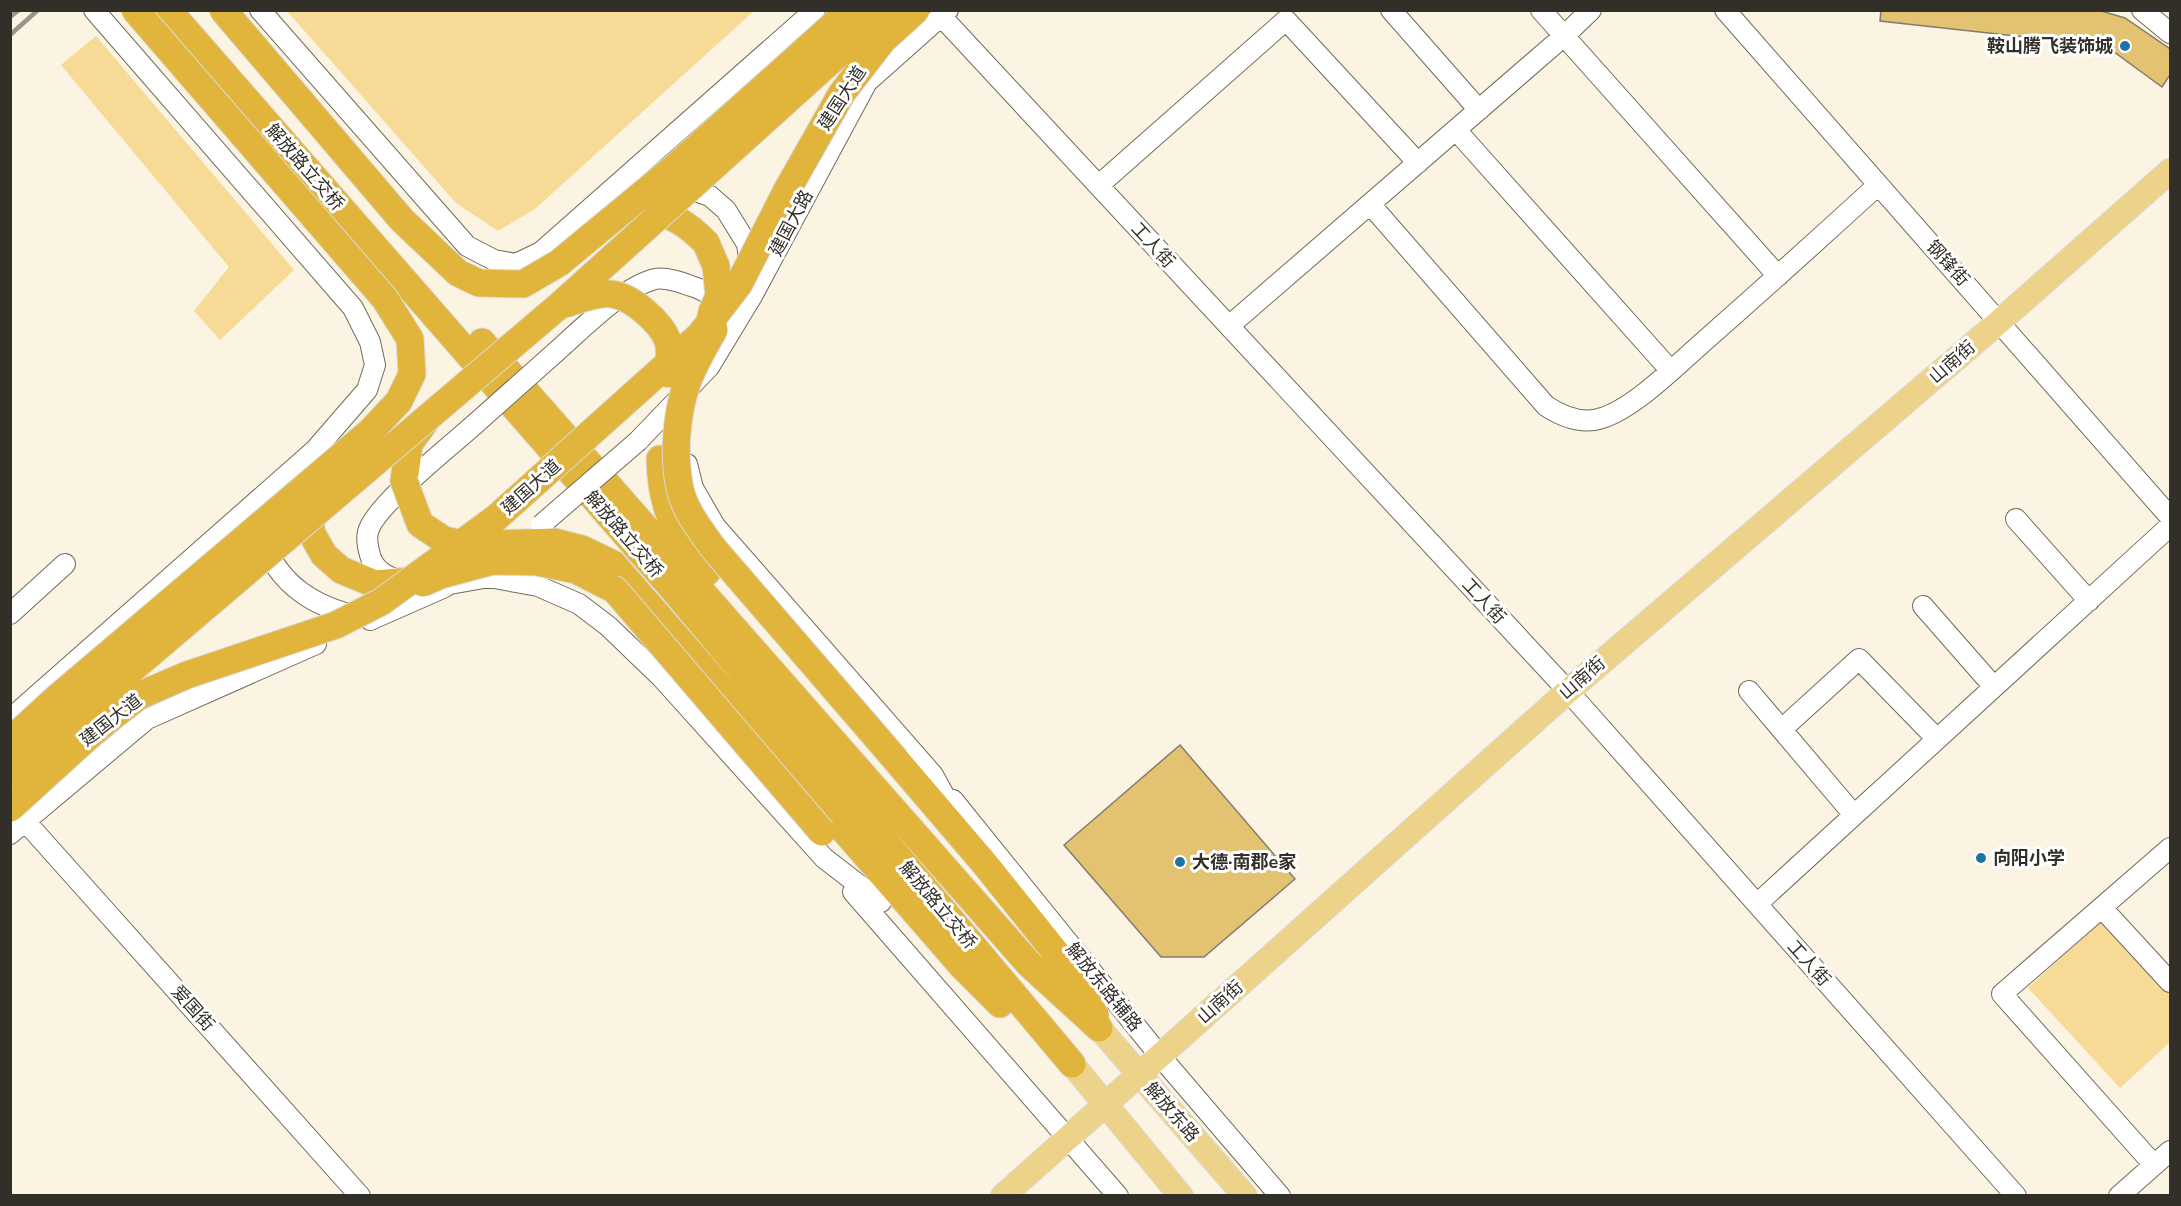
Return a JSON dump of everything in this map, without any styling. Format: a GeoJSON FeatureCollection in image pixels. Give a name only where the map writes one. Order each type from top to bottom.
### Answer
{"type":"FeatureCollection","features":[{"type":"Feature","properties":{"kind":"highway"},"geometry":{"type":"LineString","coordinates":[[10,741],[59,696],[371,431],[399,401],[412,374],[410,339],[385,299],[135,10]]}},
{"type":"Feature","properties":{"kind":"highway","name":"解放路立交桥"},"geometry":{"type":"LineString","coordinates":[[168,10],[668,583],[1072,1064]]}},
{"type":"Feature","properties":{"kind":"highway","name":"解放路立交桥"},"geometry":{"type":"LineString","coordinates":[[191,10],[1029,964],[1099,1028]]}},
{"type":"Feature","properties":{"kind":"highway"},"geometry":{"type":"LineString","coordinates":[[223,10],[402,220],[458,273],[479,283],[524,284],[558,263],[673,169],[850,10]]}},
{"type":"Feature","properties":{"kind":"highway","name":"建国大道"},"geometry":{"type":"LineString","coordinates":[[10,773],[560,305],[887,10]]}},
{"type":"Feature","properties":{"kind":"highway","name":"建国大道"},"geometry":{"type":"LineString","coordinates":[[15,821],[100,726],[140,695],[188,675],[376,611],[410,581],[496,518],[712,338],[745,290],[786,192],[842,93],[883,40],[935,12]]}},
{"type":"Feature","properties":{"kind":"highway"},"geometry":{"type":"LineString","coordinates":[[616,216],[647,211],[677,219],[692,228],[706,243],[716,266],[719,296],[712,338]]}},
{"type":"Feature","properties":{"kind":"highway"},"geometry":{"type":"LineString","coordinates":[[745,290],[706,344],[687,384],[678,425],[677,460],[681,490],[694,521],[714,549],[976,853],[1077,979],[1093,1008],[1099,1028]]}},
{"type":"Feature","properties":{"kind":"highway"},"geometry":{"type":"LineString","coordinates":[[560,305],[611,294],[630,301],[659,326],[668,340],[670,352],[660,477],[662,494],[675,531],[695,558],[1003,908],[1073,1002]]}},
{"type":"Feature","properties":{"kind":"highway"},"geometry":{"type":"LineString","coordinates":[[431,414],[409,444],[404,481],[420,524],[444,540],[468,545],[555,542],[582,549],[613,564],[948,950],[1000,1004]]}},
{"type":"Feature","properties":{"kind":"highway"},"geometry":{"type":"LineString","coordinates":[[320,474],[310,495],[311,532],[324,555],[341,570],[375,584],[410,581]]}},
{"type":"Feature","properties":{"kind":"highway"},"geometry":{"type":"LineString","coordinates":[[376,611],[441,575],[492,561],[537,562],[576,570],[615,590],[823,845],[937,960],[1000,1004],[1072,1064]]}},
{"type":"Feature","properties":{"kind":"main road","name":"山南街"},"geometry":{"type":"LineString","coordinates":[[1002,1196],[1568,691],[2000,321],[2170,171]]}},
{"type":"Feature","properties":{"kind":"main road","name":"解放东路"},"geometry":{"type":"LineString","coordinates":[[1099,1028],[1245,1196]]}},
{"type":"Feature","properties":{"kind":"main road"},"geometry":{"type":"LineString","coordinates":[[1072,1064],[1181,1196]]}},
{"type":"Feature","properties":{"kind":"street"},"geometry":{"type":"LineString","coordinates":[[10,719],[315,450],[367,390],[375,365],[370,342],[353,308],[94,10]]}},
{"type":"Feature","properties":{"kind":"street"},"geometry":{"type":"LineString","coordinates":[[260,10],[466,246],[494,260],[516,264],[541,252],[815,10]]}},
{"type":"Feature","properties":{"kind":"street"},"geometry":{"type":"LineString","coordinates":[[1391,10],[1479,110]]}},
{"type":"Feature","properties":{"kind":"street"},"geometry":{"type":"LineString","coordinates":[[1541,10],[1778,276]]}},
{"type":"Feature","properties":{"kind":"street"},"geometry":{"type":"LineString","coordinates":[[1229,326],[1564,36],[1591,10]]}},
{"type":"Feature","properties":{"kind":"street","name":"钢锋街"},"geometry":{"type":"LineString","coordinates":[[1725,10],[2170,517]]}},
{"type":"Feature","properties":{"kind":"street"},"geometry":{"type":"LineString","coordinates":[[2142,10],[2170,33]]}},
{"type":"Feature","properties":{"kind":"street","name":"工人街"},"geometry":{"type":"LineString","coordinates":[[935,12],[1099,185],[1568,691],[2016,1196]]}},
{"type":"Feature","properties":{"kind":"street"},"geometry":{"type":"LineString","coordinates":[[1099,185],[1286,20],[1418,163]]}},
{"type":"Feature","properties":{"kind":"street"},"geometry":{"type":"LineString","coordinates":[[1456,130],[1671,371]]}},
{"type":"Feature","properties":{"kind":"street"},"geometry":{"type":"LineString","coordinates":[[615,187],[639,183],[676,184],[710,196],[726,210],[747,244],[745,290]]}},
{"type":"Feature","properties":{"kind":"street"},"geometry":{"type":"LineString","coordinates":[[1370,204],[1546,406],[1560,415],[1588,422],[1603,418],[1635,399],[1671,371],[1878,185]]}},
{"type":"Feature","properties":{"kind":"street"},"geometry":{"type":"LineString","coordinates":[[657,279],[675,280],[699,288],[718,302],[725,327],[712,338],[709,367],[638,441],[541,525],[450,584],[420,583],[394,578],[378,571],[371,559],[367,544],[368,531],[375,518],[390,500],[557,351],[633,287],[657,279]]}},
{"type":"Feature","properties":{"kind":"street"},"geometry":{"type":"LineString","coordinates":[[698,378],[687,416],[685,445],[688,471],[702,506],[728,544],[933,775],[976,853]]}},
{"type":"Feature","properties":{"kind":"street"},"geometry":{"type":"LineString","coordinates":[[269,490],[262,503],[260,531],[264,545],[283,576],[308,599],[331,610],[376,611],[450,584],[489,577],[538,586],[579,604],[608,626],[661,677],[823,845],[1118,1196]]}},
{"type":"Feature","properties":{"kind":"street"},"geometry":{"type":"LineString","coordinates":[[2016,519],[2089,601]]}},
{"type":"Feature","properties":{"kind":"street"},"geometry":{"type":"LineString","coordinates":[[1757,904],[2170,526]]}},
{"type":"Feature","properties":{"kind":"street"},"geometry":{"type":"LineString","coordinates":[[10,614],[66,564]]}},
{"type":"Feature","properties":{"kind":"street"},"geometry":{"type":"LineString","coordinates":[[1923,606],[1994,687]]}},
{"type":"Feature","properties":{"kind":"street"},"geometry":{"type":"LineString","coordinates":[[1782,729],[1858,659],[1938,739]]}},
{"type":"Feature","properties":{"kind":"street"},"geometry":{"type":"LineString","coordinates":[[1749,691],[1854,815]]}},
{"type":"Feature","properties":{"kind":"street","name":"解放东路辅路"},"geometry":{"type":"LineString","coordinates":[[933,775],[1160,1056],[1280,1196]]}},
{"type":"Feature","properties":{"kind":"street","name":"爱国街"},"geometry":{"type":"LineString","coordinates":[[15,821],[360,1196]]}},
{"type":"Feature","properties":{"kind":"street"},"geometry":{"type":"LineString","coordinates":[[2154,1165],[2002,994],[2170,848]]}},
{"type":"Feature","properties":{"kind":"street"},"geometry":{"type":"LineString","coordinates":[[2102,908],[2170,982]]}},
{"type":"Feature","properties":{"kind":"street"},"geometry":{"type":"LineString","coordinates":[[2119,1196],[2170,1151]]}},
{"type":"Feature","properties":{"kind":"shaded area"},"geometry":{"type":"Polygon","coordinates":[[[287,11],[754,11],[535,209],[498,231],[456,203],[287,11]]]}},
{"type":"Feature","properties":{"kind":"shaded area"},"geometry":{"type":"Polygon","coordinates":[[[96,36],[294,270],[220,340],[194,311],[229,267],[61,65],[96,36]]]}},
{"type":"Feature","properties":{"kind":"shaded area"},"geometry":{"type":"Polygon","coordinates":[[[2102,920],[2170,995],[2170,1042],[2120,1088],[2028,988],[2102,920]]]}},
{"type":"Feature","properties":{"kind":"building","name":"鞍山腾飞装饰城"},"geometry":{"type":"Polygon","coordinates":[[[1881,10],[2098,10],[2125,18],[2170,49],[2170,75],[2162,87],[2114,52],[2069,42],[1880,21],[1881,10]]]}},
{"type":"Feature","properties":{"kind":"building","name":"大德·南郡e家"},"geometry":{"type":"Polygon","coordinates":[[[1180,745],[1295,879],[1204,957],[1161,957],[1064,845],[1180,745]]]}},
{"type":"Feature","properties":{"kind":"railway"},"geometry":{"type":"LineString","coordinates":[[10,17],[19,10]]}},
{"type":"Feature","properties":{"kind":"railway"},"geometry":{"type":"LineString","coordinates":[[10,35],[38,10]]}},
{"type":"Feature","properties":{"kind":"place","name":"鞍山腾飞装饰城"},"geometry":{"type":"Point","coordinates":[2125,46]}},
{"type":"Feature","properties":{"kind":"place","name":"向阳小学"},"geometry":{"type":"Point","coordinates":[1981,858]}},
{"type":"Feature","properties":{"kind":"place","name":"大德·南郡e家"},"geometry":{"type":"Point","coordinates":[1180,862]}}]}
